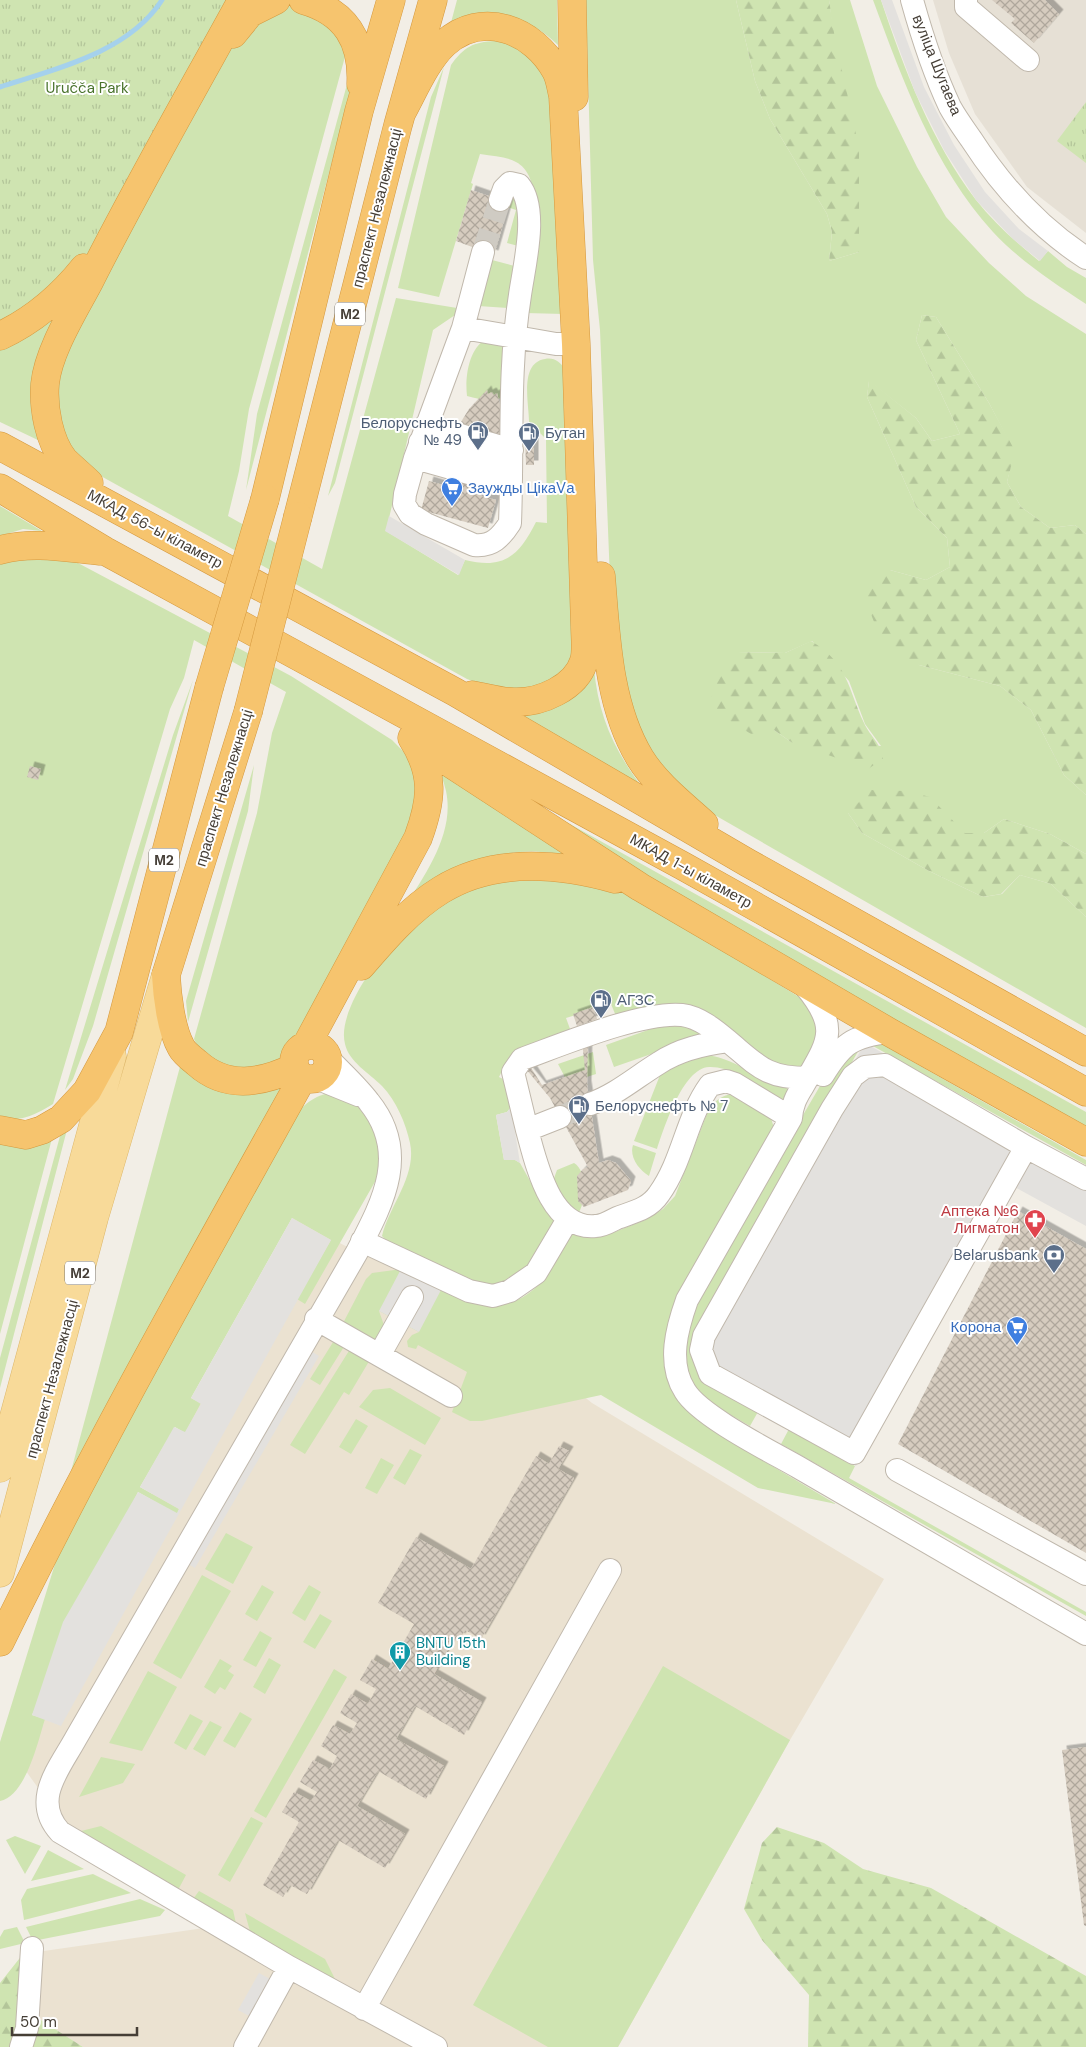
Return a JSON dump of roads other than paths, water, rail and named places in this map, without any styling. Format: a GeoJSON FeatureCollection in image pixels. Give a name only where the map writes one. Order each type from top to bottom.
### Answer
{"type":"FeatureCollection","features":[{"type":"Feature","properties":{"kind":"highway"},"geometry":{"type":"LineString","coordinates":[[112,505],[64,459],[56,444],[44,402],[45,382],[51,361],[66,326],[130,201],[242,0]]}},
{"type":"Feature","properties":{"kind":"highway"},"geometry":{"type":"LineString","coordinates":[[198,82],[250,13],[276,0]]}},
{"type":"Feature","properties":{"kind":"highway"},"geometry":{"type":"LineString","coordinates":[[303,0],[322,7],[335,16],[346,25],[354,38],[362,66],[359,111]]}},
{"type":"Feature","properties":{"kind":"highway","name":"праспект Незалежнасці"},"geometry":{"type":"LineString","coordinates":[[118,1032],[209,688],[265,499],[359,111],[391,0]]}},
{"type":"Feature","properties":{"kind":"highway","name":"праспект Незалежнасці"},"geometry":{"type":"LineString","coordinates":[[166,975],[248,712],[402,112],[433,0]]}},
{"type":"Feature","properties":{"kind":"highway"},"geometry":{"type":"LineString","coordinates":[[455,692],[515,702],[542,697],[562,688],[575,678],[584,661],[585,345],[572,0]]}},
{"type":"Feature","properties":{"kind":"highway"},"geometry":{"type":"LineString","coordinates":[[402,112],[438,50],[446,42],[474,28],[502,26],[516,30],[530,38],[548,58],[557,72],[564,96],[585,345],[606,640],[621,712],[641,758],[662,786],[748,863]]}},
{"type":"Feature","properties":{"kind":"highway"},"geometry":{"type":"LineString","coordinates":[[0,336],[36,316],[64,293],[95,255],[130,201]]}},
{"type":"Feature","properties":{"kind":"highway","name":"МКАД, 56-ы кіламетр"},"geometry":{"type":"LineString","coordinates":[[0,446],[455,692]]}},
{"type":"Feature","properties":{"kind":"highway"},"geometry":{"type":"LineString","coordinates":[[0,488],[105,551]]}},
{"type":"Feature","properties":{"kind":"highway"},"geometry":{"type":"LineString","coordinates":[[0,550],[15,546],[38,545],[105,551]]}},
{"type":"Feature","properties":{"kind":"highway","name":"МКАД, 1-ы кіламетр"},"geometry":{"type":"LineString","coordinates":[[105,551],[700,876],[1086,1092]]}},
{"type":"Feature","properties":{"kind":"highway"},"geometry":{"type":"LineString","coordinates":[[348,684],[413,739],[640,887],[803,983],[1086,1142]]}},
{"type":"Feature","properties":{"kind":"highway"},"geometry":{"type":"LineString","coordinates":[[455,692],[748,863],[1086,1052]]}},
{"type":"Feature","properties":{"kind":"highway"},"geometry":{"type":"LineString","coordinates":[[166,975],[168,1005],[180,1046],[201,1067],[217,1076],[236,1082],[253,1082],[272,1078],[311,1062],[418,838],[427,814],[430,792],[428,774],[424,759],[413,739]]}},
{"type":"Feature","properties":{"kind":"highway"},"geometry":{"type":"LineString","coordinates":[[0,1642],[45,1551],[156,1340],[311,1062],[358,969],[387,936],[441,890],[465,879],[493,870],[555,866],[590,872],[640,887]]}},
{"type":"Feature","properties":{"kind":"highway"},"geometry":{"type":"LineString","coordinates":[[0,1130],[26,1135],[42,1130],[61,1119],[87,1091],[118,1032]]}},
{"type":"Feature","properties":{"kind":"main road","name":"праспект Незалежнасці"},"geometry":{"type":"LineString","coordinates":[[0,1573],[94,1218],[166,975]]}},
{"type":"Feature","properties":{"kind":"main road","name":"праспект Незалежнасці"},"geometry":{"type":"LineString","coordinates":[[0,1468],[118,1032]]}},
{"type":"Feature","properties":{"kind":"street","name":"вуліца Шугаева"},"geometry":{"type":"LineString","coordinates":[[912,0],[922,34],[951,108],[990,168],[1020,206],[1066,246],[1086,258]]}},
{"type":"Feature","properties":{"kind":"street"},"geometry":{"type":"LineString","coordinates":[[966,0],[966,7],[1028,60]]}},
{"type":"Feature","properties":{"kind":"street"},"geometry":{"type":"LineString","coordinates":[[484,252],[463,328],[421,442],[405,494],[404,504],[410,514],[426,524],[474,545],[492,544],[510,522],[514,336],[529,246],[526,193],[519,184],[510,183],[504,189],[500,200]]}},
{"type":"Feature","properties":{"kind":"street"},"geometry":{"type":"LineString","coordinates":[[463,328],[556,344],[585,345]]}},
{"type":"Feature","properties":{"kind":"street"},"geometry":{"type":"LineString","coordinates":[[421,442],[512,468]]}},
{"type":"Feature","properties":{"kind":"street"},"geometry":{"type":"LineString","coordinates":[[803,983],[821,1004],[828,1038],[792,1105],[791,1118],[687,1300],[676,1340],[675,1356],[678,1375],[685,1392],[701,1409],[1086,1634]]}},
{"type":"Feature","properties":{"kind":"street"},"geometry":{"type":"LineString","coordinates":[[791,1118],[735,1084],[726,1081],[710,1085],[700,1099],[669,1179],[658,1196],[646,1208],[596,1226],[568,1219],[559,1210],[542,1183],[513,1072],[522,1059],[626,1024],[665,1016],[682,1015],[699,1021],[728,1041],[762,1069],[790,1078],[808,1078]]}},
{"type":"Feature","properties":{"kind":"street"},"geometry":{"type":"LineString","coordinates":[[791,1118],[802,1112],[832,1060],[843,1047],[853,1040],[866,1035],[889,1032]]}},
{"type":"Feature","properties":{"kind":"street"},"geometry":{"type":"LineString","coordinates":[[590,1104],[606,1098],[660,1062],[686,1050],[728,1041]]}},
{"type":"Feature","properties":{"kind":"street"},"geometry":{"type":"LineString","coordinates":[[311,1062],[369,1102],[387,1137],[392,1155],[390,1174],[383,1197],[362,1241],[76,1738],[48,1791],[46,1806],[51,1820],[60,1832],[289,1967],[436,2047]]}},
{"type":"Feature","properties":{"kind":"street"},"geometry":{"type":"LineString","coordinates":[[1026,1147],[854,1453],[710,1374],[701,1350],[704,1336],[853,1076],[865,1067],[885,1064],[1026,1147],[1086,1179]]}},
{"type":"Feature","properties":{"kind":"street"},"geometry":{"type":"LineString","coordinates":[[527,1130],[560,1117]]}},
{"type":"Feature","properties":{"kind":"street"},"geometry":{"type":"LineString","coordinates":[[362,1241],[469,1291],[493,1296],[510,1290],[536,1273],[568,1219]]}},
{"type":"Feature","properties":{"kind":"street"},"geometry":{"type":"LineString","coordinates":[[380,1354],[412,1297]]}},
{"type":"Feature","properties":{"kind":"street"},"geometry":{"type":"LineString","coordinates":[[316,1319],[451,1396]]}},
{"type":"Feature","properties":{"kind":"street"},"geometry":{"type":"LineString","coordinates":[[758,1443],[778,1411]]}},
{"type":"Feature","properties":{"kind":"street"},"geometry":{"type":"LineString","coordinates":[[897,1470],[1086,1574]]}},
{"type":"Feature","properties":{"kind":"street"},"geometry":{"type":"LineString","coordinates":[[364,2009],[610,1570]]}},
{"type":"Feature","properties":{"kind":"street"},"geometry":{"type":"LineString","coordinates":[[21,2047],[28,2028],[32,1948]]}},
{"type":"Feature","properties":{"kind":"street"},"geometry":{"type":"LineString","coordinates":[[245,2047],[289,1967]]}},
{"type":"Feature","properties":{"kind":"waterway"},"geometry":{"type":"LineString","coordinates":[[0,87],[67,65],[111,46],[131,33],[148,18],[162,0]]}},
{"type":"Feature","properties":{"kind":"tunnel"},"geometry":{"type":"LineString","coordinates":[[483,252],[500,200]]}},
{"type":"Feature","properties":{"kind":"tunnel"},"geometry":{"type":"LineString","coordinates":[[560,1117],[590,1104]]}},
{"type":"Feature","properties":{"kind":"place","name":"Белоруснефть № 49"},"geometry":{"type":"Point","coordinates":[478,451]}},
{"type":"Feature","properties":{"kind":"place","name":"Бутан"},"geometry":{"type":"Point","coordinates":[529,452]}},
{"type":"Feature","properties":{"kind":"place","name":"Заужды ЦікаVа"},"geometry":{"type":"Point","coordinates":[452,507]}},
{"type":"Feature","properties":{"kind":"place","name":"АГЗС"},"geometry":{"type":"Point","coordinates":[601,1019]}},
{"type":"Feature","properties":{"kind":"place","name":"Белоруснефть № 7"},"geometry":{"type":"Point","coordinates":[579,1125]}},
{"type":"Feature","properties":{"kind":"place","name":"Аптека №6 Лигматон"},"geometry":{"type":"Point","coordinates":[1035,1239]}},
{"type":"Feature","properties":{"kind":"place","name":"Belarusbank"},"geometry":{"type":"Point","coordinates":[1054,1274]}},
{"type":"Feature","properties":{"kind":"place","name":"Корона"},"geometry":{"type":"Point","coordinates":[1017,1346]}},
{"type":"Feature","properties":{"kind":"place","name":"BNTU 15th Building"},"geometry":{"type":"Point","coordinates":[400,1671]}},
{"type":"Feature","properties":{"kind":"park label","name":"Uručča Park"},"geometry":{"type":"Point","coordinates":[87,88]}}]}
